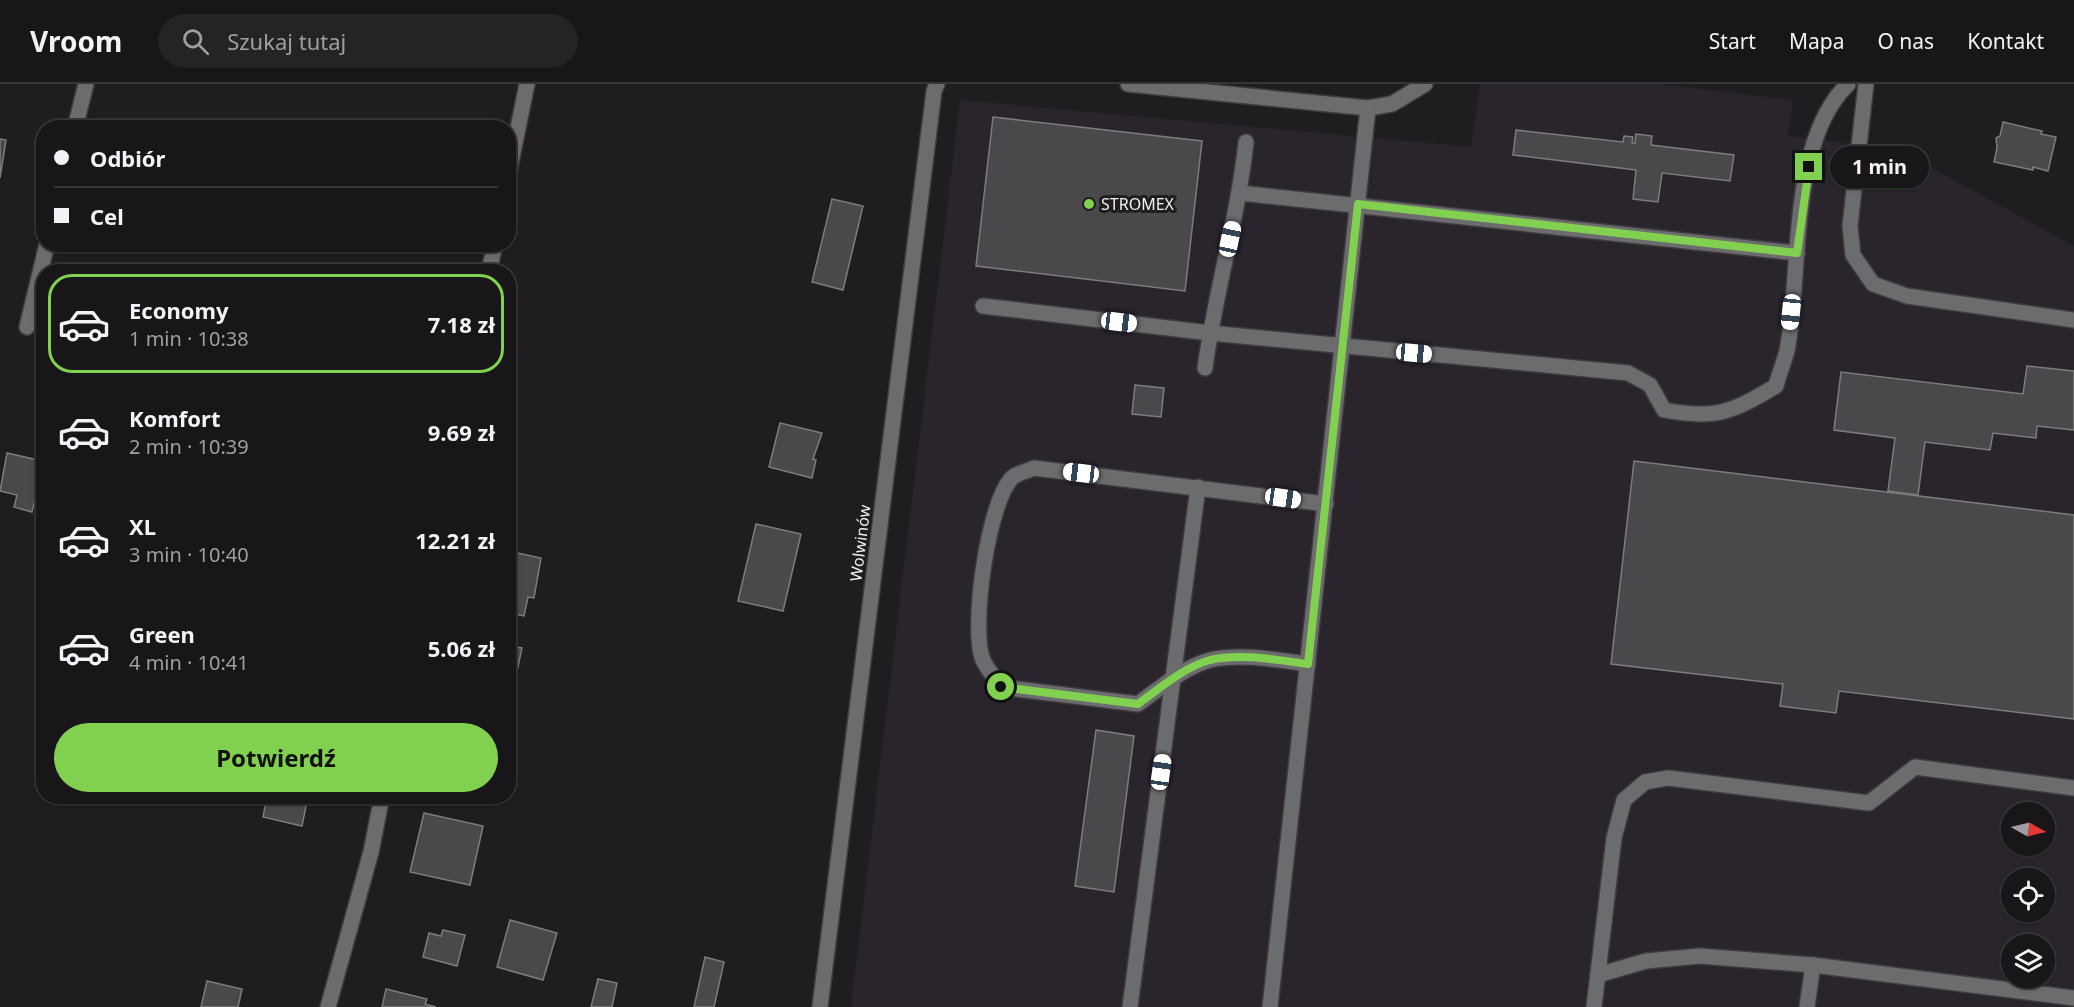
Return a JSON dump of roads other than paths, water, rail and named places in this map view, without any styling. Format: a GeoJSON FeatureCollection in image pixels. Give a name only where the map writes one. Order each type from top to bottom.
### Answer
{"type":"FeatureCollection","features":[{"type":"Feature","properties":{"kind":"street"},"geometry":{"type":"LineString","coordinates":[[77,120],[86,84]]}},
{"type":"Feature","properties":{"kind":"street"},"geometry":{"type":"LineString","coordinates":[[516,138],[527,84]]}},
{"type":"Feature","properties":{"kind":"street","name":"Wolwinów"},"geometry":{"type":"LineString","coordinates":[[820,1007],[934,91],[937,84]]}},
{"type":"Feature","properties":{"kind":"street"},"geometry":{"type":"LineString","coordinates":[[1128,84],[1368,108],[1392,104],[1425,84]]}},
{"type":"Feature","properties":{"kind":"street"},"geometry":{"type":"LineString","coordinates":[[983,306],[1343,347],[1628,373],[1650,385],[1664,411],[1693,416],[1736,409],[1776,386],[1786,351],[1804,188],[1819,127],[1833,99],[1848,84]]}},
{"type":"Feature","properties":{"kind":"street"},"geometry":{"type":"LineString","coordinates":[[1866,84],[1850,226],[1853,255],[1873,284],[1907,296],[2074,320]]}},
{"type":"Feature","properties":{"kind":"street"},"geometry":{"type":"LineString","coordinates":[[1270,1007],[1368,108]]}},
{"type":"Feature","properties":{"kind":"street"},"geometry":{"type":"LineString","coordinates":[[1205,368],[1210,333],[1240,193],[1246,142]]}},
{"type":"Feature","properties":{"kind":"street"},"geometry":{"type":"LineString","coordinates":[[1240,193],[1797,253]]}},
{"type":"Feature","properties":{"kind":"street"},"geometry":{"type":"LineString","coordinates":[[27,327],[36,290]]}},
{"type":"Feature","properties":{"kind":"street"},"geometry":{"type":"LineString","coordinates":[[1308,664],[1253,658],[1210,660],[1173,678],[1138,704],[1001,687],[983,659],[978,629],[986,553],[996,506],[1013,477],[1034,468],[1326,504]]}},
{"type":"Feature","properties":{"kind":"street"},"geometry":{"type":"LineString","coordinates":[[1130,1007],[1198,487]]}},
{"type":"Feature","properties":{"kind":"street"},"geometry":{"type":"LineString","coordinates":[[1594,1007],[1614,838],[1624,800],[1645,782],[1668,778],[1869,803],[1915,767],[2074,788]]}},
{"type":"Feature","properties":{"kind":"street"},"geometry":{"type":"LineString","coordinates":[[328,1007],[371,852],[380,804]]}},
{"type":"Feature","properties":{"kind":"street"},"geometry":{"type":"LineString","coordinates":[[1598,975],[1646,961],[1701,956],[1813,965],[2074,998]]}},
{"type":"Feature","properties":{"kind":"street"},"geometry":{"type":"LineString","coordinates":[[1807,1007],[1813,965]]}},
{"type":"Feature","properties":{"kind":"place","name":"STROMEX"},"geometry":{"type":"Point","coordinates":[1089,204]}}]}
